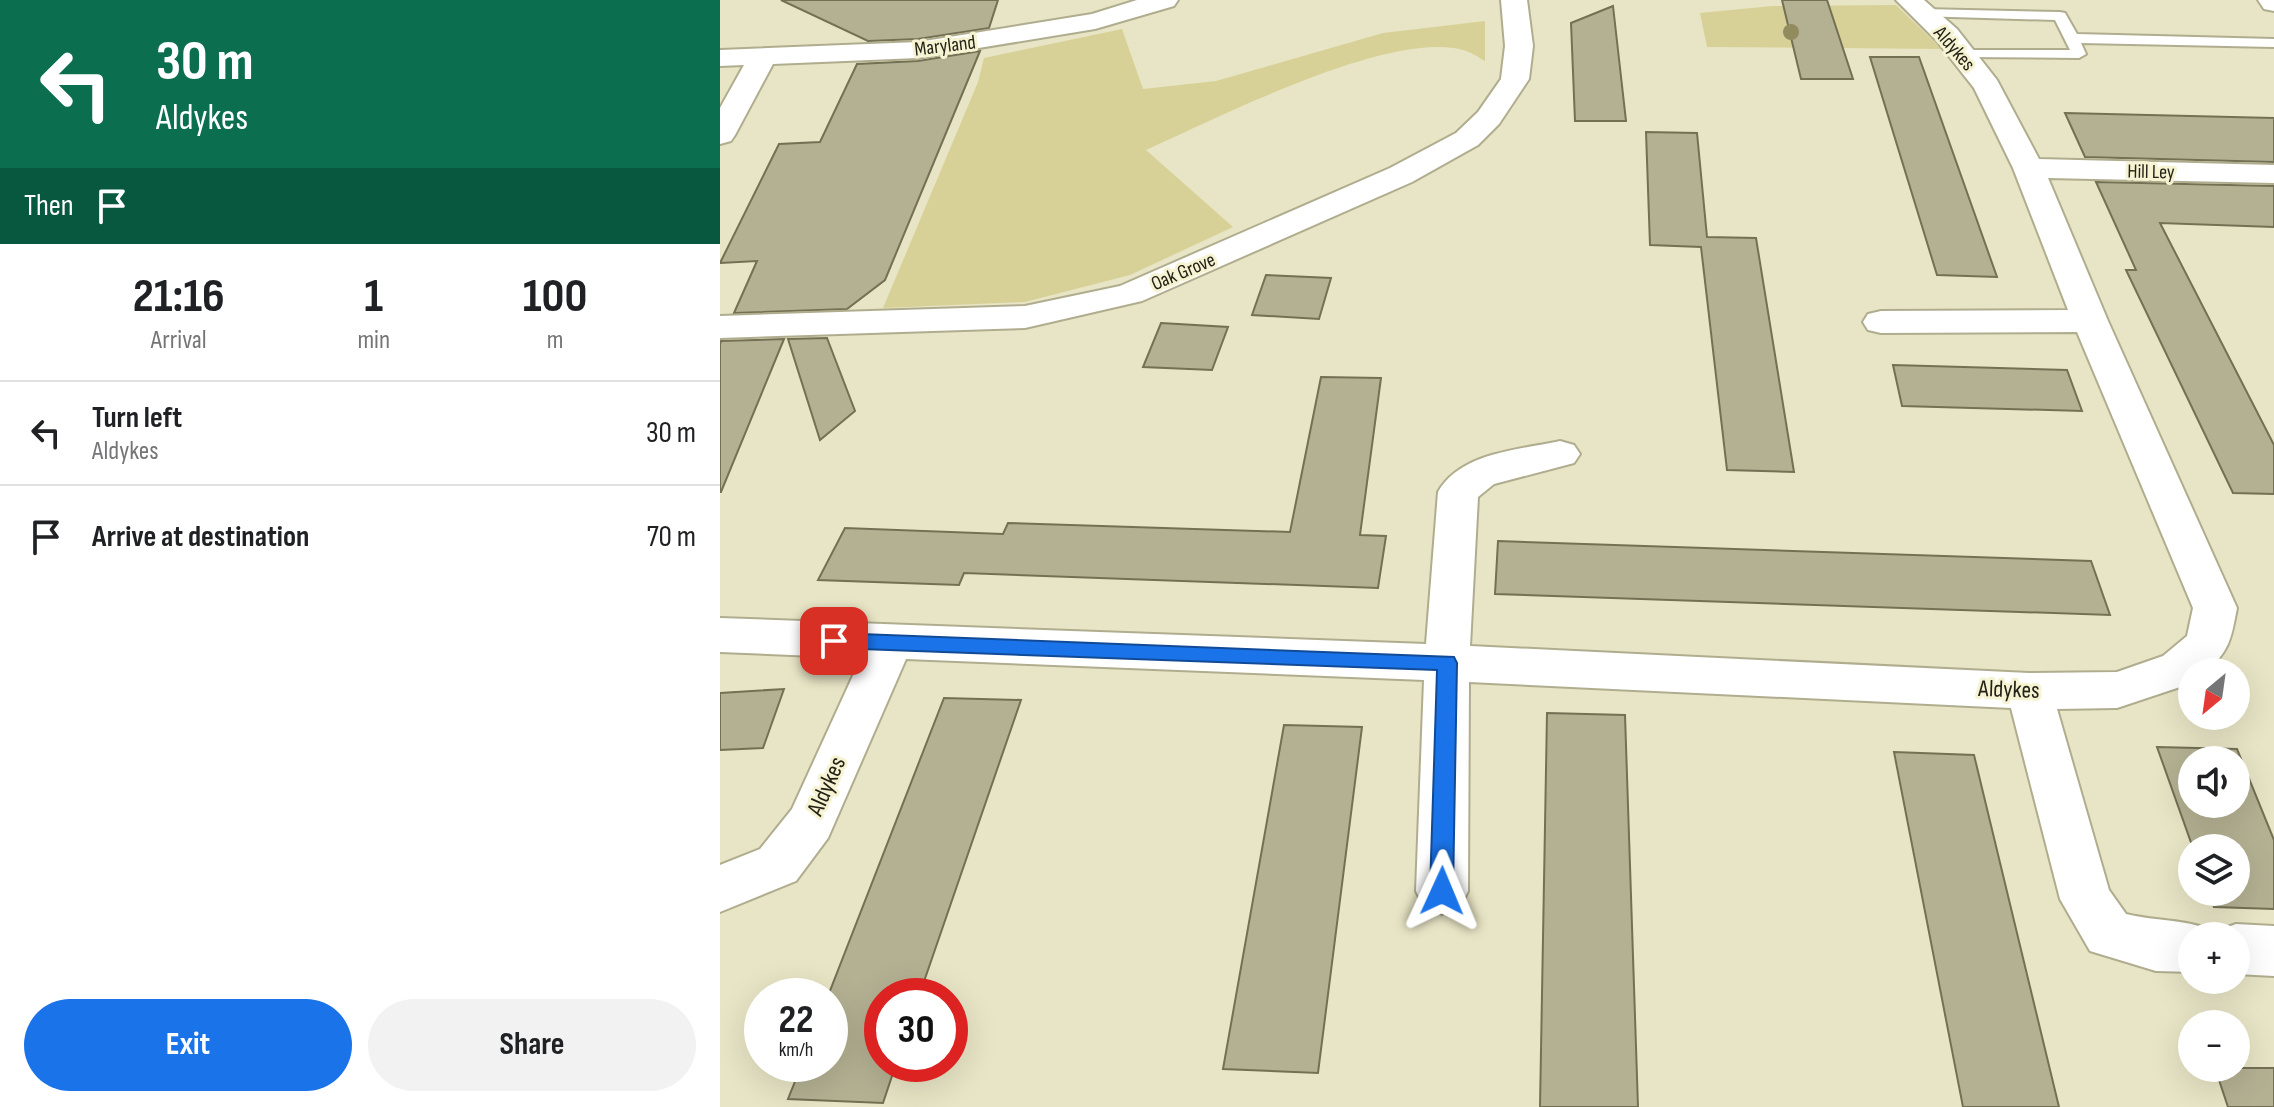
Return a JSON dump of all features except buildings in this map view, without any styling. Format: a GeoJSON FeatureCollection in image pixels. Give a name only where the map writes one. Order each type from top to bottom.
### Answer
{"type":"FeatureCollection","features":[{"type":"Feature","properties":{"kind":"street","name":"Maryland"},"geometry":{"type":"LineString","coordinates":[[720,58],[918,50],[1095,21],[1165,0]]}},
{"type":"Feature","properties":{"kind":"street","name":"Oak Grove"},"geometry":{"type":"LineString","coordinates":[[720,327],[1025,317],[1130,294],[1401,175],[1467,139],[1489,118],[1515,79],[1519,46],[1514,0]]}},
{"type":"Feature","properties":{"kind":"street","name":"Aldykes"},"geometry":{"type":"LineString","coordinates":[[720,635],[890,644],[1447,663],[2029,691],[2117,690],[2179,669],[2208,644],[2215,608],[2090,321],[2028,168],[1987,86],[1961,53],[1916,7]]}},
{"type":"Feature","properties":{"kind":"street"},"geometry":{"type":"LineString","coordinates":[[720,135],[763,56]]}},
{"type":"Feature","properties":{"kind":"street","name":"Hill Ley"},"geometry":{"type":"LineString","coordinates":[[2028,168],[2274,174]]}},
{"type":"Feature","properties":{"kind":"street"},"geometry":{"type":"LineString","coordinates":[[1881,322],[2090,321]]}},
{"type":"Feature","properties":{"kind":"street"},"geometry":{"type":"LineString","coordinates":[[1442,891],[1447,663],[1458,492],[1481,473],[1560,454]]}},
{"type":"Feature","properties":{"kind":"street","name":"Aldykes"},"geometry":{"type":"LineString","coordinates":[[720,889],[778,865],[810,823],[890,644]]}},
{"type":"Feature","properties":{"kind":"street"},"geometry":{"type":"LineString","coordinates":[[2029,691],[2086,899],[2109,934],[2156,946],[2178,947]]}},
{"type":"Feature","properties":{"kind":"street"},"geometry":{"type":"LineString","coordinates":[[2250,950],[2274,951]]}},
{"type":"Feature","properties":{"kind":"lane"},"geometry":{"type":"LineString","coordinates":[[1916,7],[2060,16],[2079,54],[1961,53]]}},
{"type":"Feature","properties":{"kind":"lane"},"geometry":{"type":"LineString","coordinates":[[2072,38],[2274,43]]}},
{"type":"Feature","properties":{"kind":"shaded area"},"geometry":{"type":"Polygon","coordinates":[[[1896,5],[1942,49],[1707,47],[1700,13],[1772,6],[1896,5]]]}},
{"type":"Feature","properties":{"kind":"shaded area"},"geometry":{"type":"Polygon","coordinates":[[[1485,21],[1485,61],[1463,50],[1431,47],[1349,64],[1258,99],[1146,150],[1233,227],[1130,275],[1025,302],[883,308],[978,82],[984,58],[1122,29],[1143,89],[1216,81],[1383,33],[1485,21]]]}},
{"type":"Feature","properties":{"kind":"route"},"geometry":{"type":"LineString","coordinates":[[834,641],[1447,663],[1442,891]]}}]}
